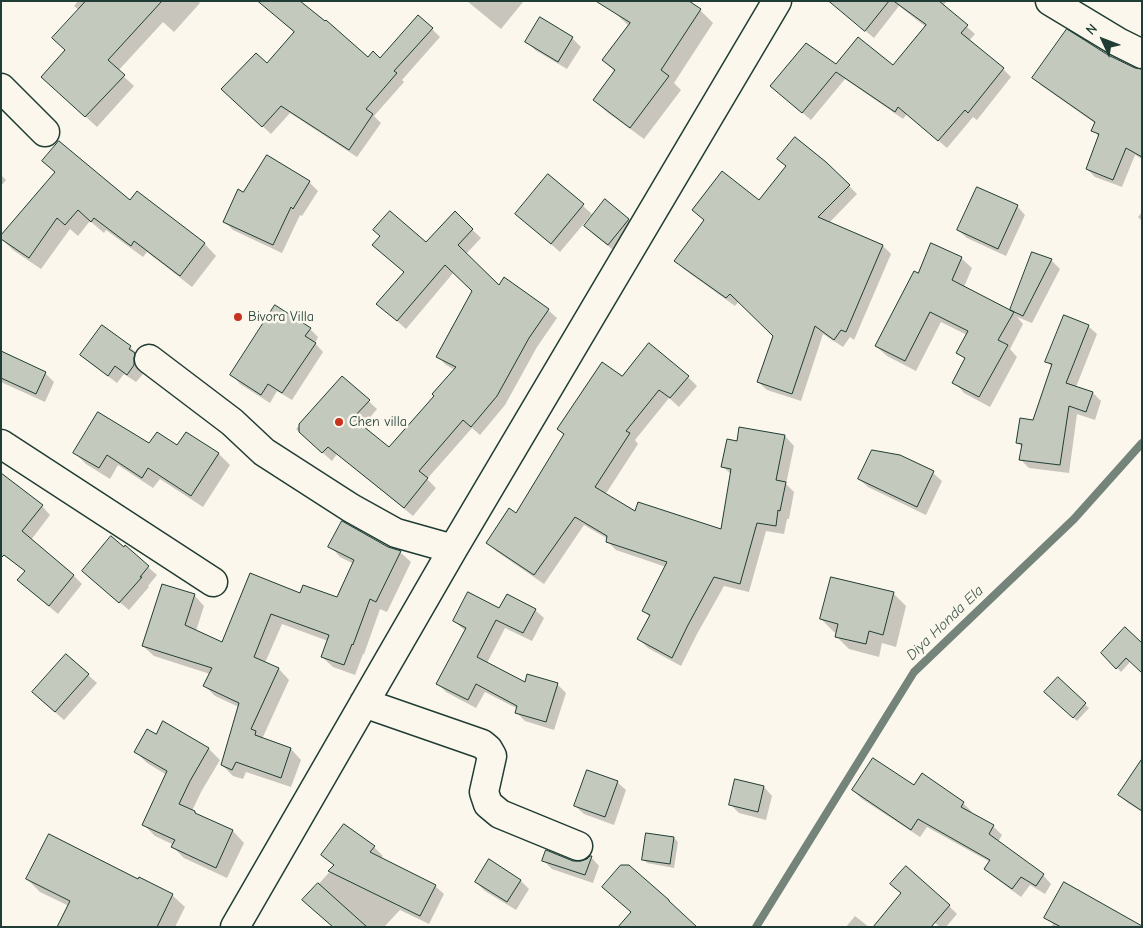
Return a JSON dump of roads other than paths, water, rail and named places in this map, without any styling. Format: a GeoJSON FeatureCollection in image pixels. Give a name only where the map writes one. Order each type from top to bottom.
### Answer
{"type":"FeatureCollection","features":[{"type":"Feature","properties":{"kind":"street"},"geometry":{"type":"LineString","coordinates":[[235,927],[453,549],[777,1]]}},
{"type":"Feature","properties":{"kind":"street"},"geometry":{"type":"LineString","coordinates":[[1050,1],[1118,42],[1142,54]]}},
{"type":"Feature","properties":{"kind":"street"},"geometry":{"type":"LineString","coordinates":[[1,88],[45,132]]}},
{"type":"Feature","properties":{"kind":"street"},"geometry":{"type":"LineString","coordinates":[[149,359],[232,422],[264,452],[351,508],[396,532],[453,549]]}},
{"type":"Feature","properties":{"kind":"street"},"geometry":{"type":"LineString","coordinates":[[1,444],[213,582]]}},
{"type":"Feature","properties":{"kind":"street"},"geometry":{"type":"LineString","coordinates":[[364,703],[482,744],[488,748],[492,756],[484,792],[488,804],[500,814],[578,846]]}},
{"type":"Feature","properties":{"kind":"waterway","name":"Diya Honda Ela"},"geometry":{"type":"LineString","coordinates":[[756,927],[914,672],[1074,519],[1142,443]]}},
{"type":"Feature","properties":{"kind":"place","name":"Bivora Villa"},"geometry":{"type":"Point","coordinates":[238,317]}},
{"type":"Feature","properties":{"kind":"place","name":"Chen villa"},"geometry":{"type":"Point","coordinates":[339,422]}}]}
